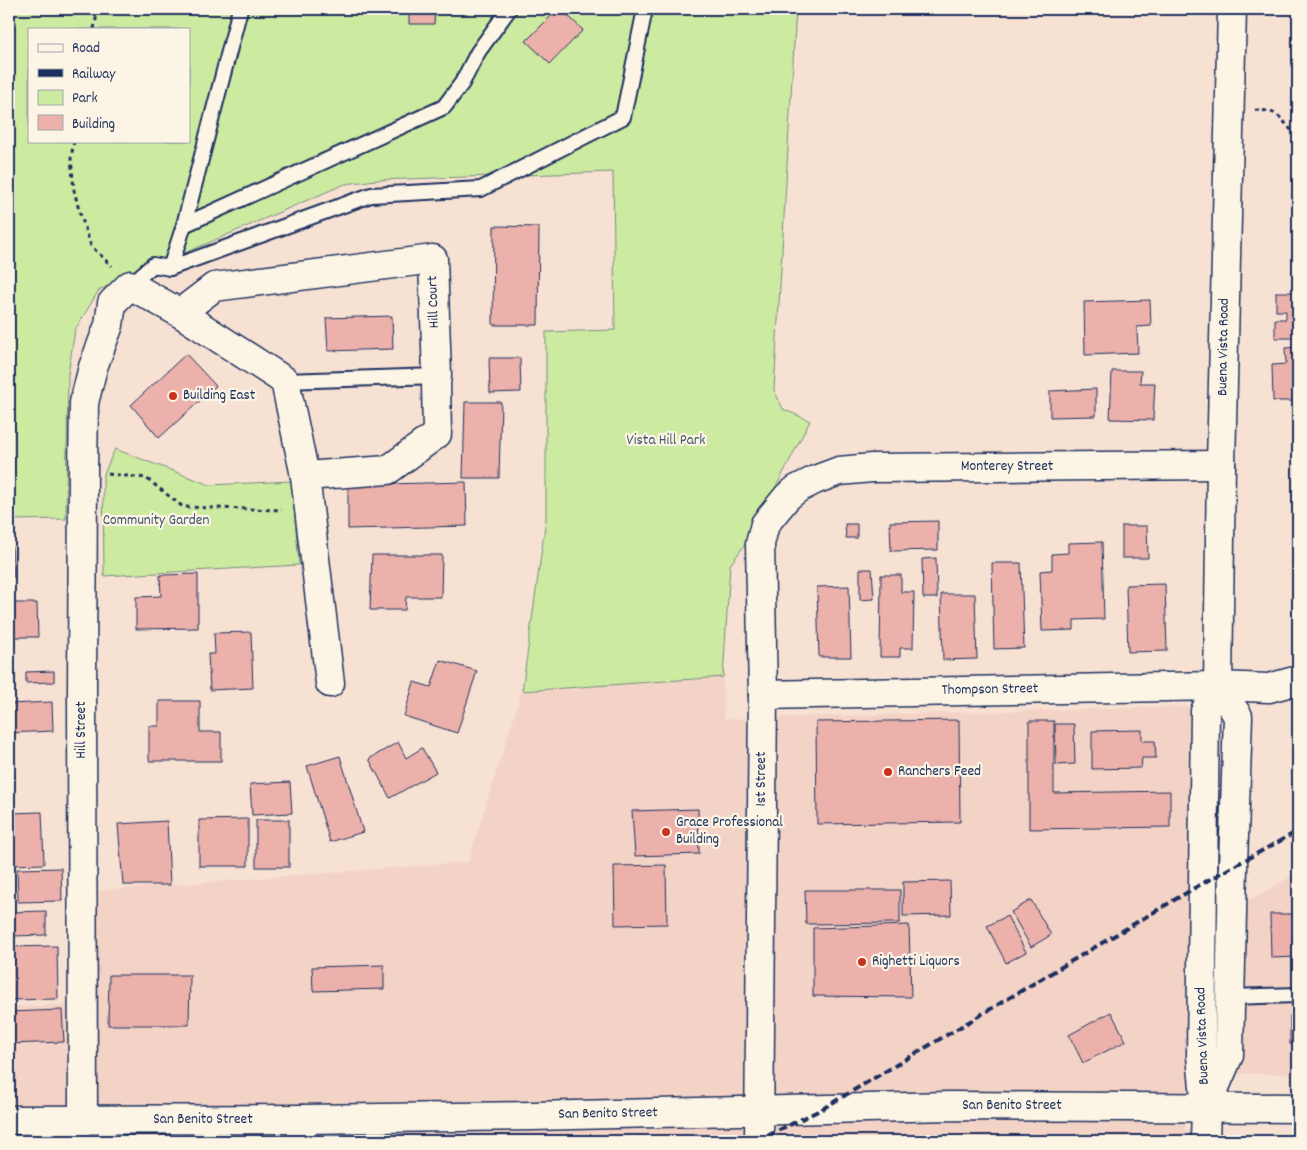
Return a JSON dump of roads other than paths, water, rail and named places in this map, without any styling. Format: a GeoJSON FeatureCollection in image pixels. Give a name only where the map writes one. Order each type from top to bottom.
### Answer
{"type":"FeatureCollection","features":[{"type":"Feature","properties":{"kind":"street","name":"Buena Vista Road"},"geometry":{"type":"LineString","coordinates":[[1206,1108],[1200,1056],[1205,711],[1218,686],[1221,465],[1232,9]]}},
{"type":"Feature","properties":{"kind":"street","name":"Hill Court"},"geometry":{"type":"LineString","coordinates":[[180,313],[214,287],[433,259],[437,434],[388,470],[305,476]]}},
{"type":"Feature","properties":{"kind":"street"},"geometry":{"type":"LineString","coordinates":[[130,285],[180,313],[285,381],[305,476],[330,683]]}},
{"type":"Feature","properties":{"kind":"street","name":"Hill Street"},"geometry":{"type":"LineString","coordinates":[[83,1130],[82,702],[84,403],[93,367],[109,325],[112,303],[130,285]]}},
{"type":"Feature","properties":{"kind":"street","name":"Monterey Street"},"geometry":{"type":"LineString","coordinates":[[797,489],[839,471],[872,468],[1221,465]]}},
{"type":"Feature","properties":{"kind":"street","name":"1st Street"},"geometry":{"type":"LineString","coordinates":[[759,1141],[763,695],[760,544],[766,524],[787,497],[797,489]]}},
{"type":"Feature","properties":{"kind":"street","name":"Thompson Street"},"geometry":{"type":"LineString","coordinates":[[763,695],[1218,686],[1270,688],[1298,680]]}},
{"type":"Feature","properties":{"kind":"street","name":"Buena Vista Road"},"geometry":{"type":"LineString","coordinates":[[1206,1108],[1229,1055],[1238,716],[1218,686]]}},
{"type":"Feature","properties":{"kind":"street","name":"San Benito Street"},"geometry":{"type":"LineString","coordinates":[[9,1120],[83,1130],[302,1130],[760,1111],[949,1106],[1298,1108]]}},
{"type":"Feature","properties":{"kind":"street"},"geometry":{"type":"LineString","coordinates":[[1205,1141],[1206,1108]]}},
{"type":"Feature","properties":{"kind":"lane"},"geometry":{"type":"LineString","coordinates":[[170,268],[184,225],[240,9]]}},
{"type":"Feature","properties":{"kind":"lane"},"geometry":{"type":"LineString","coordinates":[[184,225],[444,107],[462,84],[478,52],[509,9]]}},
{"type":"Feature","properties":{"kind":"lane"},"geometry":{"type":"LineString","coordinates":[[130,285],[153,266],[170,268],[371,195],[481,189],[623,116],[645,9]]}},
{"type":"Feature","properties":{"kind":"lane"},"geometry":{"type":"LineString","coordinates":[[285,381],[437,376]]}},
{"type":"Feature","properties":{"kind":"lane"},"geometry":{"type":"LineString","coordinates":[[1230,997],[1298,995]]}},
{"type":"Feature","properties":{"kind":"railway"},"geometry":{"type":"LineString","coordinates":[[757,1141],[822,1109],[1203,883],[1298,831]]}},
{"type":"Feature","properties":{"kind":"place","name":"Building East"},"geometry":{"type":"Point","coordinates":[173,396]}},
{"type":"Feature","properties":{"kind":"place","name":"Ranchers Feed"},"geometry":{"type":"Point","coordinates":[888,772]}},
{"type":"Feature","properties":{"kind":"place","name":"Grace Professional Building"},"geometry":{"type":"Point","coordinates":[666,832]}},
{"type":"Feature","properties":{"kind":"place","name":"Righetti Liquors"},"geometry":{"type":"Point","coordinates":[862,962]}},
{"type":"Feature","properties":{"kind":"park label","name":"Vista Hill Park"},"geometry":{"type":"Point","coordinates":[666,441]}},
{"type":"Feature","properties":{"kind":"park label","name":"Community Garden"},"geometry":{"type":"Point","coordinates":[156,521]}}]}
